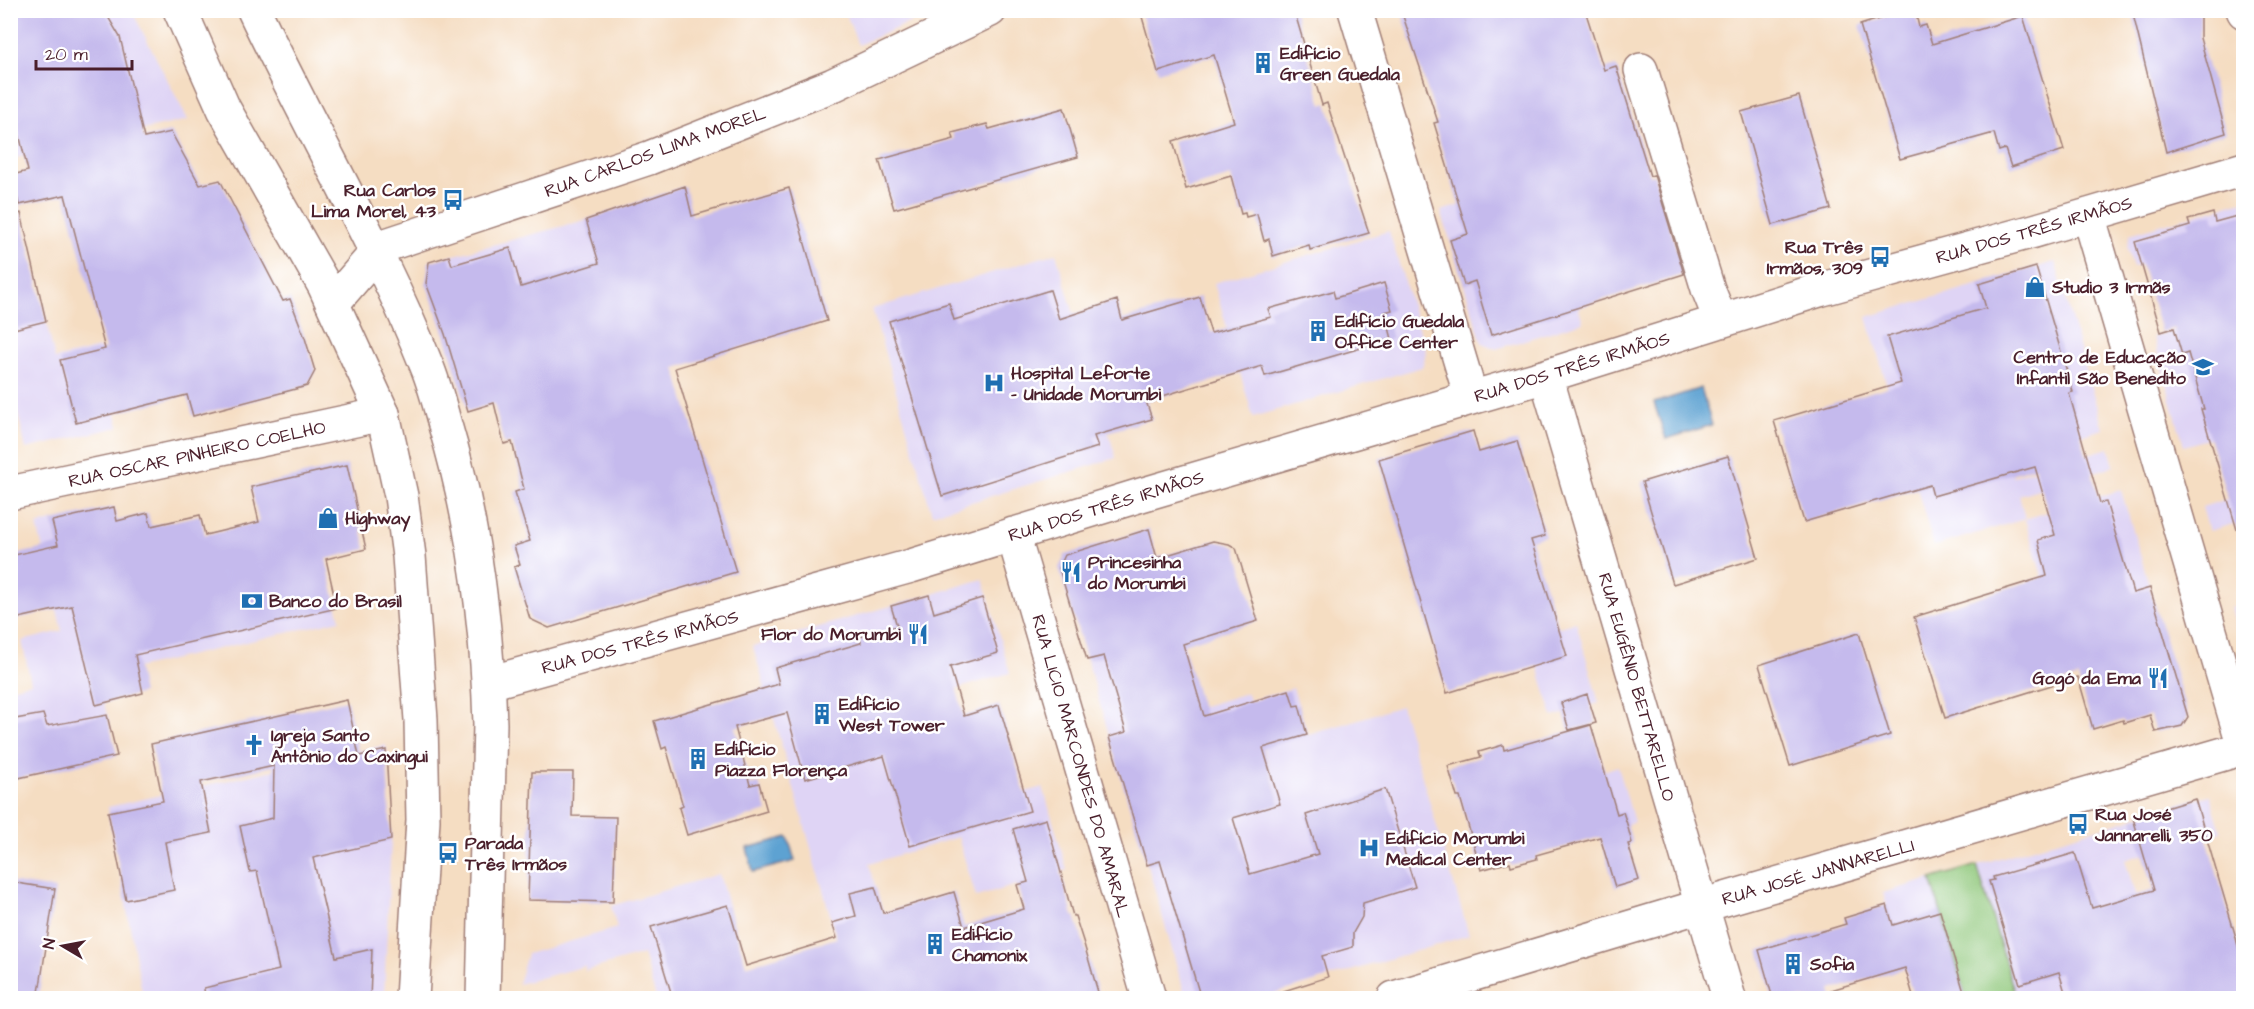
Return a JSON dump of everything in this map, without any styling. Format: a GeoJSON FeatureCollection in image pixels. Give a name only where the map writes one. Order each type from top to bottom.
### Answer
{"type":"FeatureCollection","features":[{"type":"Feature","properties":{"kind":"main road"},"geometry":{"type":"LineString","coordinates":[[180,10],[224,109],[316,269],[382,414],[401,496],[409,556],[421,720],[423,820],[412,999]]}},
{"type":"Feature","properties":{"kind":"main road"},"geometry":{"type":"LineString","coordinates":[[254,10],[281,67],[363,224],[429,371],[459,471],[476,559],[489,683],[489,795],[483,999]]}},
{"type":"Feature","properties":{"kind":"main road"},"geometry":{"type":"LineString","coordinates":[[1355,10],[1471,397]]}},
{"type":"Feature","properties":{"kind":"main road","name":"RUA CARLOS LIMA MOREL"},"geometry":{"type":"LineString","coordinates":[[333,303],[376,253],[389,244],[649,158],[833,86],[983,13]]}},
{"type":"Feature","properties":{"kind":"main road"},"geometry":{"type":"LineString","coordinates":[[1641,70],[1708,289],[1721,321]]}},
{"type":"Feature","properties":{"kind":"main road","name":"RUA DOS TRÊS IRMÃOS"},"geometry":{"type":"LineString","coordinates":[[489,683],[911,566],[1546,376],[1820,290],[2244,169]]}},
{"type":"Feature","properties":{"kind":"main road"},"geometry":{"type":"LineString","coordinates":[[2088,215],[2244,748]]}},
{"type":"Feature","properties":{"kind":"main road","name":"RUA EUGÊNIO BETTARELLO"},"geometry":{"type":"LineString","coordinates":[[1546,376],[1729,999]]}},
{"type":"Feature","properties":{"kind":"main road","name":"RUA OSCAR PINHEIRO COELHO"},"geometry":{"type":"LineString","coordinates":[[10,493],[382,414]]}},
{"type":"Feature","properties":{"kind":"main road","name":"RUA LICIO MARCONDES DO AMARAL"},"geometry":{"type":"LineString","coordinates":[[1013,534],[1149,999]]}},
{"type":"Feature","properties":{"kind":"main road","name":"RUA JOSÉ JANNARELLI"},"geometry":{"type":"LineString","coordinates":[[1394,999],[1701,906],[2244,748]]}},
{"type":"Feature","properties":{"kind":"shaded area"},"geometry":{"type":"Polygon","coordinates":[[[845,10],[933,11],[858,45],[845,10]]]}},
{"type":"Feature","properties":{"kind":"shaded area"},"geometry":{"type":"Polygon","coordinates":[[[11,11],[132,11],[188,120],[11,159],[11,11]]]}},
{"type":"Feature","properties":{"kind":"shaded area"},"geometry":{"type":"Polygon","coordinates":[[[1555,176],[1564,204],[1450,240],[1441,211],[1555,176]]]}},
{"type":"Feature","properties":{"kind":"shaded area"},"geometry":{"type":"Polygon","coordinates":[[[2243,201],[2243,428],[2184,446],[2153,337],[2214,319],[2194,250],[2133,267],[2127,247],[2130,234],[2243,201]]]}},
{"type":"Feature","properties":{"kind":"shaded area"},"geometry":{"type":"Polygon","coordinates":[[[19,205],[55,359],[100,348],[119,427],[26,449],[11,384],[10,207],[19,205]]]}},
{"type":"Feature","properties":{"kind":"shaded area"},"geometry":{"type":"Polygon","coordinates":[[[586,220],[630,363],[468,411],[445,334],[426,283],[429,262],[586,220]]]}},
{"type":"Feature","properties":{"kind":"shaded area"},"geometry":{"type":"Polygon","coordinates":[[[1389,231],[1426,352],[1422,367],[1253,417],[1214,283],[1389,231]]]}},
{"type":"Feature","properties":{"kind":"shaded area","name":"Hospital Leforte - Unidade Morumbi"},"geometry":{"type":"Polygon","coordinates":[[[1056,253],[1116,458],[932,514],[872,309],[1056,253]]]}},
{"type":"Feature","properties":{"kind":"shaded area"},"geometry":{"type":"Polygon","coordinates":[[[1562,254],[1583,322],[1496,349],[1482,343],[1464,285],[1562,254]]]}},
{"type":"Feature","properties":{"kind":"shaded area"},"geometry":{"type":"Polygon","coordinates":[[[2055,262],[2103,429],[2008,458],[2013,476],[2109,448],[2114,466],[2019,495],[2025,519],[1934,546],[1867,317],[2055,262]]]}},
{"type":"Feature","properties":{"kind":"shaded area"},"geometry":{"type":"Polygon","coordinates":[[[2121,490],[2150,588],[2054,616],[2025,519],[2121,490]]]}},
{"type":"Feature","properties":{"kind":"shaded area"},"geometry":{"type":"Polygon","coordinates":[[[2243,494],[2243,521],[2209,531],[2202,507],[2243,494]]]}},
{"type":"Feature","properties":{"kind":"shaded area"},"geometry":{"type":"Polygon","coordinates":[[[52,521],[96,704],[104,703],[117,756],[14,779],[10,765],[10,688],[31,683],[22,641],[62,631],[37,525],[52,521]]]}},
{"type":"Feature","properties":{"kind":"shaded area"},"geometry":{"type":"Polygon","coordinates":[[[983,579],[1010,673],[956,689],[929,595],[983,579]]]}},
{"type":"Feature","properties":{"kind":"shaded area"},"geometry":{"type":"Polygon","coordinates":[[[2244,604],[2243,652],[2231,607],[2244,604]]]}},
{"type":"Feature","properties":{"kind":"shaded area"},"geometry":{"type":"Polygon","coordinates":[[[122,606],[337,608],[340,620],[137,668],[122,606]]]}},
{"type":"Feature","properties":{"kind":"shaded area"},"geometry":{"type":"Polygon","coordinates":[[[891,606],[912,677],[871,713],[904,827],[1043,787],[1067,870],[976,897],[958,837],[869,864],[908,998],[854,998],[753,646],[891,606]]]}},
{"type":"Feature","properties":{"kind":"shaded area"},"geometry":{"type":"Polygon","coordinates":[[[1576,622],[1599,703],[1553,717],[1538,666],[1493,679],[1485,650],[1576,622]]]}},
{"type":"Feature","properties":{"kind":"shaded area"},"geometry":{"type":"Polygon","coordinates":[[[1172,636],[1201,707],[1247,693],[1250,701],[1293,688],[1308,735],[1401,706],[1469,935],[1284,991],[1233,818],[1280,804],[1264,748],[1124,786],[1087,660],[1172,636]]]}},
{"type":"Feature","properties":{"kind":"shaded area"},"geometry":{"type":"Polygon","coordinates":[[[386,745],[391,840],[384,998],[141,998],[142,992],[108,807],[386,745]]]}},
{"type":"Feature","properties":{"kind":"shaded area"},"geometry":{"type":"Polygon","coordinates":[[[1618,766],[1634,822],[1588,836],[1604,771],[1618,766]]]}},
{"type":"Feature","properties":{"kind":"shaded area"},"geometry":{"type":"Polygon","coordinates":[[[2210,795],[2221,831],[2125,860],[2166,998],[2016,998],[1977,865],[2210,795]]]}},
{"type":"Feature","properties":{"kind":"shaded area"},"geometry":{"type":"Polygon","coordinates":[[[1187,832],[1236,998],[1186,998],[1142,845],[1187,832]]]}},
{"type":"Feature","properties":{"kind":"shaded area"},"geometry":{"type":"Polygon","coordinates":[[[719,874],[755,998],[656,998],[643,954],[585,971],[585,966],[518,984],[527,954],[617,928],[611,906],[719,874]]]}},
{"type":"Feature","properties":{"kind":"shaded area"},"geometry":{"type":"Polygon","coordinates":[[[1931,879],[1966,998],[1914,998],[1883,893],[1931,879]]]}},
{"type":"Feature","properties":{"kind":"green space"},"geometry":{"type":"Polygon","coordinates":[[[1977,865],[2016,998],[1966,998],[1931,879],[1977,865]]]}},
{"type":"Feature","properties":{"kind":"water"},"geometry":{"type":"Polygon","coordinates":[[[1701,388],[1712,425],[1666,439],[1654,403],[1701,388]]]}},
{"type":"Feature","properties":{"kind":"water"},"geometry":{"type":"Polygon","coordinates":[[[788,837],[795,861],[753,872],[747,848],[788,837]]]}},
{"type":"Feature","properties":{"kind":"building"},"geometry":{"type":"Polygon","coordinates":[[[10,10],[104,10],[120,37],[144,138],[171,132],[200,185],[220,180],[283,301],[290,299],[315,371],[307,386],[193,416],[187,395],[76,423],[60,360],[105,349],[65,195],[19,205],[12,175],[28,171],[10,97],[10,10]]]}},
{"type":"Feature","properties":{"kind":"building"},"geometry":{"type":"Polygon","coordinates":[[[1140,10],[1294,10],[1322,105],[1327,103],[1369,233],[1310,250],[1309,245],[1273,256],[1269,239],[1264,241],[1257,214],[1246,217],[1245,213],[1241,214],[1231,176],[1186,189],[1173,141],[1234,122],[1214,55],[1158,72],[1140,10]]]}},
{"type":"Feature","properties":{"kind":"building"},"geometry":{"type":"Polygon","coordinates":[[[1401,10],[1585,10],[1604,70],[1616,66],[1650,176],[1654,175],[1684,274],[1491,335],[1475,281],[1464,285],[1450,240],[1468,234],[1434,123],[1438,122],[1401,10]]]}},
{"type":"Feature","properties":{"kind":"building"},"geometry":{"type":"Polygon","coordinates":[[[1907,10],[1915,10],[1919,27],[1926,25],[1932,44],[2023,16],[2064,150],[2011,167],[2005,149],[1999,151],[1994,133],[1900,159],[1860,25],[1907,10]]]}},
{"type":"Feature","properties":{"kind":"building"},"geometry":{"type":"Polygon","coordinates":[[[2132,10],[2200,10],[2200,38],[2226,133],[2166,152],[2132,10]]]}},
{"type":"Feature","properties":{"kind":"building"},"geometry":{"type":"Polygon","coordinates":[[[1799,96],[1831,209],[1773,225],[1741,112],[1799,96]]]}},
{"type":"Feature","properties":{"kind":"building"},"geometry":{"type":"Polygon","coordinates":[[[1064,108],[1078,157],[894,209],[879,160],[954,139],[952,133],[987,124],[989,129],[1064,108]]]}},
{"type":"Feature","properties":{"kind":"building"},"geometry":{"type":"Polygon","coordinates":[[[685,186],[692,216],[789,188],[827,321],[675,368],[736,572],[549,628],[530,619],[514,567],[520,565],[514,546],[530,541],[515,492],[524,489],[512,442],[504,444],[494,403],[468,411],[445,334],[426,283],[429,262],[449,256],[452,265],[510,248],[521,287],[599,263],[586,220],[685,186]]]}},
{"type":"Feature","properties":{"kind":"building"},"geometry":{"type":"Polygon","coordinates":[[[21,213],[46,321],[10,330],[10,215],[21,213]]]}},
{"type":"Feature","properties":{"kind":"building"},"geometry":{"type":"Polygon","coordinates":[[[2213,213],[2215,222],[2244,214],[2244,529],[2237,530],[2201,409],[2204,409],[2188,353],[2182,355],[2174,328],[2161,332],[2135,242],[2190,226],[2188,220],[2213,213]]]}},
{"type":"Feature","properties":{"kind":"building"},"geometry":{"type":"Polygon","coordinates":[[[2036,267],[2073,392],[2069,393],[2100,503],[2106,502],[2133,593],[2150,588],[2188,717],[2182,726],[2155,732],[2150,715],[2093,729],[2078,677],[1945,718],[1914,617],[2047,576],[2038,540],[2055,535],[2035,467],[1933,496],[1930,485],[1804,522],[1774,421],[1901,383],[1887,337],[1986,308],[1979,284],[2036,267]]]}},
{"type":"Feature","properties":{"kind":"building"},"geometry":{"type":"Polygon","coordinates":[[[1384,283],[1392,310],[1385,312],[1392,339],[1265,376],[1262,366],[1146,401],[1152,419],[1094,436],[1098,447],[942,496],[889,321],[949,303],[954,320],[1050,290],[1059,319],[1117,300],[1122,320],[1200,297],[1211,333],[1271,317],[1268,309],[1333,291],[1335,298],[1384,283]]]}},
{"type":"Feature","properties":{"kind":"building"},"geometry":{"type":"Polygon","coordinates":[[[1473,431],[1479,452],[1517,441],[1545,536],[1531,540],[1567,656],[1447,693],[1379,459],[1473,431]]]}},
{"type":"Feature","properties":{"kind":"building"},"geometry":{"type":"Polygon","coordinates":[[[1728,456],[1758,558],[1673,584],[1642,482],[1728,456]]]}},
{"type":"Feature","properties":{"kind":"building"},"geometry":{"type":"Polygon","coordinates":[[[347,465],[366,549],[326,559],[337,608],[135,655],[143,693],[96,705],[72,606],[10,620],[10,556],[58,545],[52,521],[114,507],[117,521],[148,513],[151,526],[200,515],[205,535],[259,522],[251,487],[347,465]]]}},
{"type":"Feature","properties":{"kind":"building"},"geometry":{"type":"Polygon","coordinates":[[[1149,529],[1157,558],[1213,541],[1236,548],[1258,621],[1183,644],[1204,716],[1289,690],[1294,706],[1299,705],[1307,735],[1263,748],[1280,804],[1233,818],[1250,874],[1318,854],[1306,815],[1385,789],[1415,887],[1363,903],[1362,917],[1353,933],[1353,947],[1322,956],[1328,977],[1258,999],[1201,999],[1160,861],[1147,865],[1109,737],[1126,732],[1104,656],[1087,660],[1059,568],[1065,555],[1149,529]]]}},
{"type":"Feature","properties":{"kind":"building"},"geometry":{"type":"Polygon","coordinates":[[[929,595],[934,613],[982,598],[998,653],[950,667],[964,716],[999,705],[1030,811],[910,846],[884,756],[805,779],[787,713],[735,727],[750,785],[759,783],[767,811],[687,835],[679,808],[683,806],[666,747],[662,749],[654,721],[779,684],[775,668],[861,643],[860,637],[897,626],[891,606],[929,595]]]}},
{"type":"Feature","properties":{"kind":"building"},"geometry":{"type":"Polygon","coordinates":[[[1859,633],[1890,735],[1790,766],[1759,665],[1859,633]]]}},
{"type":"Feature","properties":{"kind":"building"},"geometry":{"type":"Polygon","coordinates":[[[1587,694],[1596,723],[1569,730],[1561,703],[1587,694]]]}},
{"type":"Feature","properties":{"kind":"building"},"geometry":{"type":"Polygon","coordinates":[[[347,700],[359,756],[386,750],[391,840],[313,858],[336,957],[372,949],[370,999],[205,999],[204,988],[279,970],[257,871],[250,872],[240,826],[273,818],[274,766],[201,782],[211,833],[165,842],[174,890],[126,900],[108,812],[163,801],[151,744],[347,700]]]}},
{"type":"Feature","properties":{"kind":"building"},"geometry":{"type":"Polygon","coordinates":[[[43,714],[47,726],[107,715],[117,756],[14,779],[10,765],[10,720],[43,714]]]}},
{"type":"Feature","properties":{"kind":"building"},"geometry":{"type":"Polygon","coordinates":[[[1591,725],[1617,814],[1623,812],[1627,824],[1632,843],[1628,844],[1639,880],[1615,887],[1600,837],[1536,855],[1537,859],[1511,866],[1510,862],[1481,870],[1460,797],[1457,797],[1448,766],[1481,757],[1479,752],[1503,745],[1504,750],[1591,725]]]}},
{"type":"Feature","properties":{"kind":"building"},"geometry":{"type":"Polygon","coordinates":[[[532,772],[573,772],[572,816],[616,817],[613,902],[528,900],[532,772]]]}},
{"type":"Feature","properties":{"kind":"building"},"geometry":{"type":"Polygon","coordinates":[[[2195,799],[2244,970],[2244,999],[2067,999],[2059,972],[2020,984],[1989,881],[1994,880],[1993,877],[2075,853],[2092,908],[2154,890],[2133,818],[2195,799]]]}},
{"type":"Feature","properties":{"kind":"building"},"geometry":{"type":"Polygon","coordinates":[[[1046,819],[1073,916],[1075,916],[1100,999],[673,999],[651,927],[728,905],[746,966],[837,938],[832,923],[856,916],[850,893],[875,887],[883,913],[954,892],[964,927],[1024,909],[1017,885],[1028,882],[1013,829],[1046,819]]]}},
{"type":"Feature","properties":{"kind":"building"},"geometry":{"type":"Polygon","coordinates":[[[10,882],[55,889],[38,999],[10,999],[10,882]]]}},
{"type":"Feature","properties":{"kind":"building"},"geometry":{"type":"Polygon","coordinates":[[[1887,905],[1893,925],[1940,911],[1966,999],[1914,999],[1905,968],[1831,990],[1833,999],[1773,999],[1759,950],[1846,924],[1844,918],[1887,905]]]}},
{"type":"Feature","properties":{"kind":"place","name":"Edifício Green Guedala"},"geometry":{"type":"Point","coordinates":[1263,63]}},
{"type":"Feature","properties":{"kind":"place","name":"Rua Carlos Lima Morel, 43"},"geometry":{"type":"Point","coordinates":[453,200]}},
{"type":"Feature","properties":{"kind":"place","name":"Rua Três Irmãos, 309"},"geometry":{"type":"Point","coordinates":[1880,257]}},
{"type":"Feature","properties":{"kind":"place","name":"Studio 3 Irmãs"},"geometry":{"type":"Point","coordinates":[2035,287]}},
{"type":"Feature","properties":{"kind":"place","name":"Edifício Guedala Office Center"},"geometry":{"type":"Point","coordinates":[1318,331]}},
{"type":"Feature","properties":{"kind":"place","name":"Centro de Educação Infantil São Benedito"},"geometry":{"type":"Point","coordinates":[2203,367]}},
{"type":"Feature","properties":{"kind":"place","name":"Hospital Leforte - Unidade Morumbi"},"geometry":{"type":"Point","coordinates":[994,383]}},
{"type":"Feature","properties":{"kind":"place","name":"Highway"},"geometry":{"type":"Point","coordinates":[328,518]}},
{"type":"Feature","properties":{"kind":"place","name":"Princesinha do Morumbi"},"geometry":{"type":"Point","coordinates":[1071,572]}},
{"type":"Feature","properties":{"kind":"place","name":"Banco do Brasil"},"geometry":{"type":"Point","coordinates":[252,601]}},
{"type":"Feature","properties":{"kind":"place","name":"Flor do Morumbi"},"geometry":{"type":"Point","coordinates":[918,634]}},
{"type":"Feature","properties":{"kind":"place","name":"Gogó da Ema"},"geometry":{"type":"Point","coordinates":[2158,678]}},
{"type":"Feature","properties":{"kind":"place","name":"Edifício West Tower"},"geometry":{"type":"Point","coordinates":[822,714]}},
{"type":"Feature","properties":{"kind":"place","name":"Igreja Santo Antônio do Caxingui"},"geometry":{"type":"Point","coordinates":[254,745]}},
{"type":"Feature","properties":{"kind":"place","name":"Edifício Piazza Florença"},"geometry":{"type":"Point","coordinates":[698,759]}},
{"type":"Feature","properties":{"kind":"place","name":"Rua José Jannarelli, 350"},"geometry":{"type":"Point","coordinates":[2078,824]}},
{"type":"Feature","properties":{"kind":"place","name":"Edifício Morumbi Medical Center"},"geometry":{"type":"Point","coordinates":[1369,848]}},
{"type":"Feature","properties":{"kind":"place","name":"Parada Três Irmãos"},"geometry":{"type":"Point","coordinates":[448,853]}},
{"type":"Feature","properties":{"kind":"place","name":"Edifício Chamonix"},"geometry":{"type":"Point","coordinates":[935,944]}},
{"type":"Feature","properties":{"kind":"place","name":"Sofia"},"geometry":{"type":"Point","coordinates":[1793,964]}}]}
